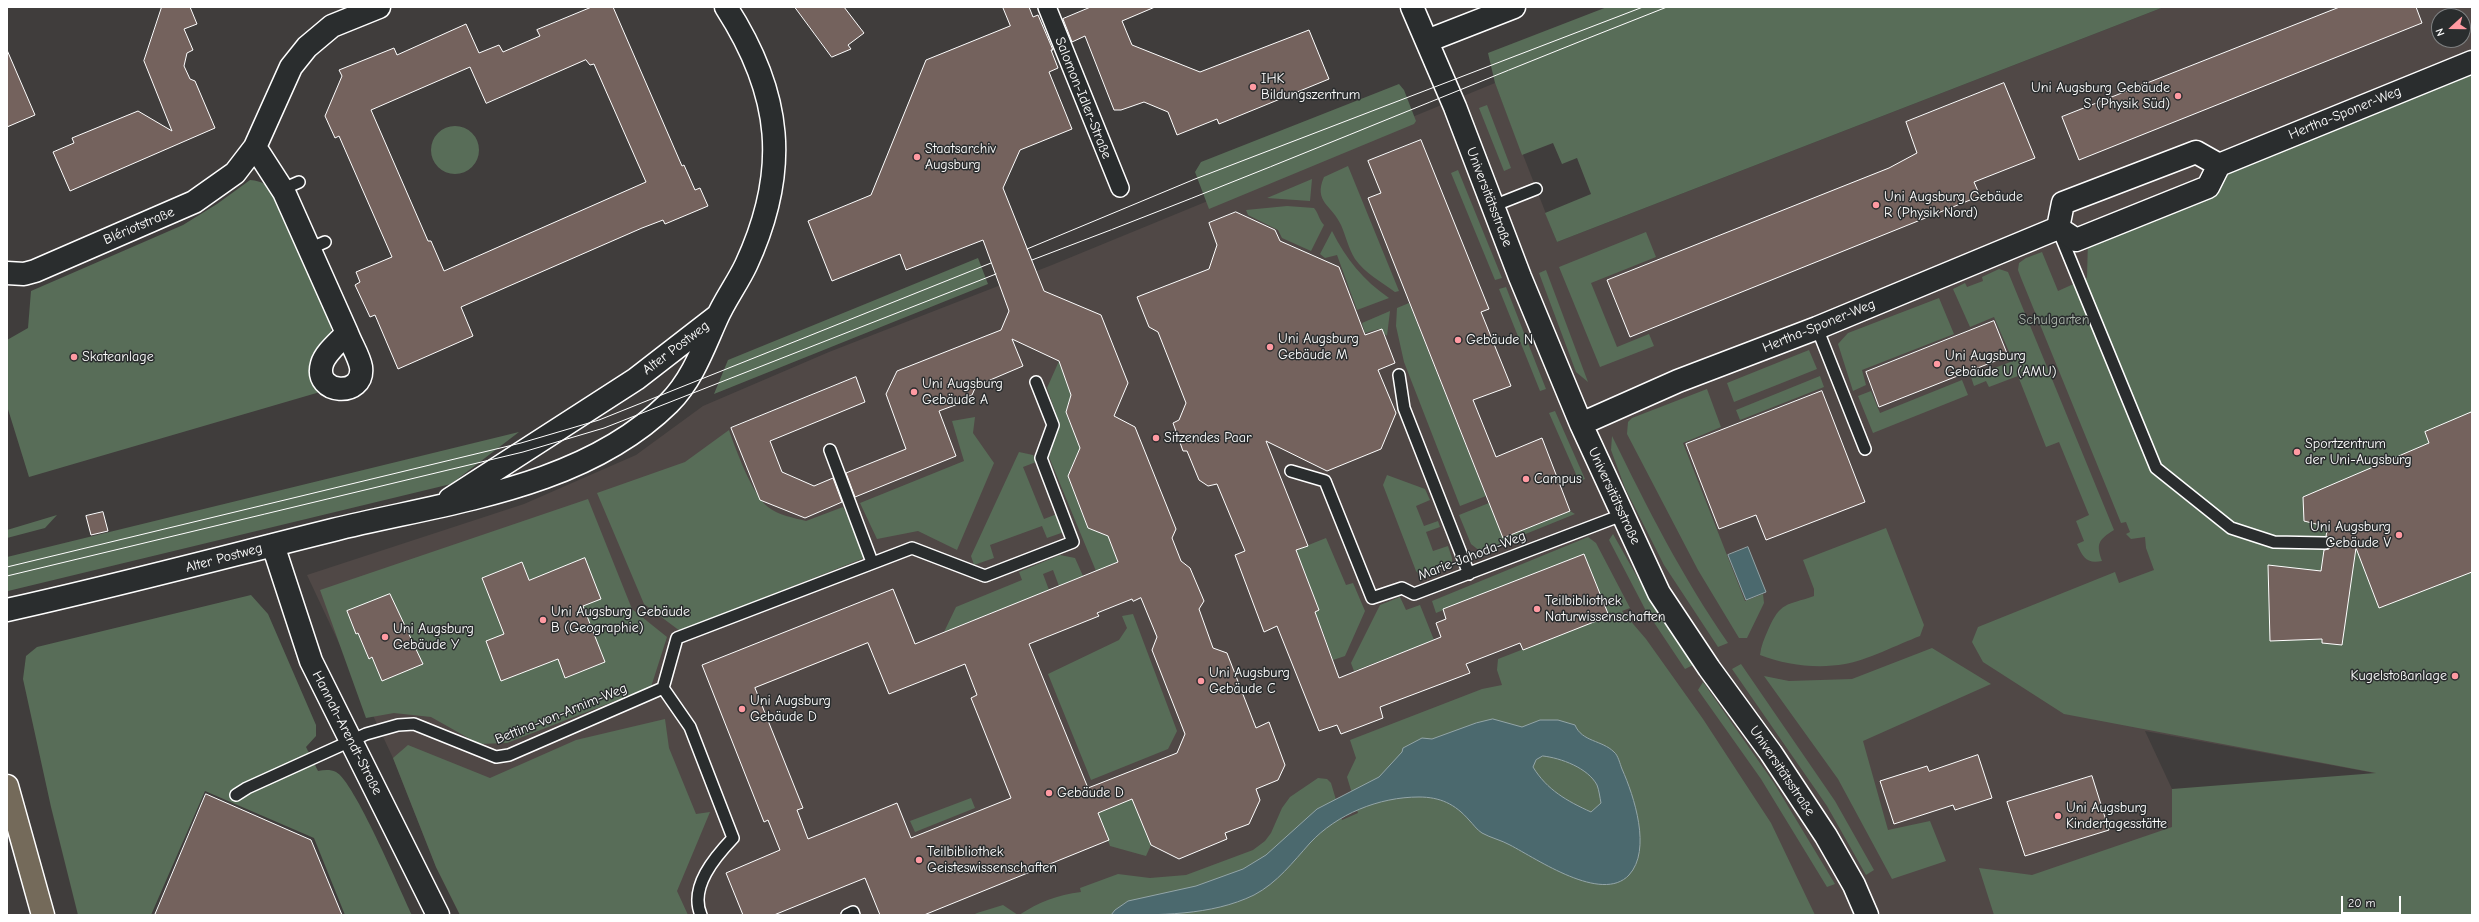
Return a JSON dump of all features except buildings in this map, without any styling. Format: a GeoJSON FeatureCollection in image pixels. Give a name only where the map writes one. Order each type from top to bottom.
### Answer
{"type":"FeatureCollection","features":[{"type":"Feature","properties":{"kind":"main road"},"geometry":{"type":"LineString","coordinates":[[7,786],[43,915]]}},
{"type":"Feature","properties":{"kind":"street","name":"Blériotstraße"},"geometry":{"type":"LineString","coordinates":[[7,273],[24,274],[34,271],[194,202],[235,172],[255,147],[291,67],[307,47],[332,26],[379,7]]}},
{"type":"Feature","properties":{"kind":"street"},"geometry":{"type":"LineString","coordinates":[[716,317],[735,286],[761,229],[774,174],[771,114],[766,90],[758,64],[745,38],[726,7]]}},
{"type":"Feature","properties":{"kind":"street","name":"Salomon-Idler-Straße"},"geometry":{"type":"LineString","coordinates":[[1047,7],[1120,188]]}},
{"type":"Feature","properties":{"kind":"street"},"geometry":{"type":"LineString","coordinates":[[1412,7],[1427,42],[1514,7]]}},
{"type":"Feature","properties":{"kind":"street","name":"Universitätsstraße"},"geometry":{"type":"LineString","coordinates":[[1427,42],[1455,107],[1493,206],[1581,424],[1659,593],[1709,668],[1771,753],[1826,836],[1852,880],[1867,915]]}},
{"type":"Feature","properties":{"kind":"street","name":"Hertha-Sponer-Weg"},"geometry":{"type":"LineString","coordinates":[[2219,164],[2472,62]]}},
{"type":"Feature","properties":{"kind":"street"},"geometry":{"type":"LineString","coordinates":[[255,147],[291,185],[317,246],[347,333]]}},
{"type":"Feature","properties":{"kind":"street"},"geometry":{"type":"LineString","coordinates":[[2196,152],[2219,164],[2208,187],[2076,240],[2058,228],[2063,203],[2196,152]]}},
{"type":"Feature","properties":{"kind":"street","name":"Hertha-Sponer-Weg"},"geometry":{"type":"LineString","coordinates":[[1581,424],[1678,381],[1817,328],[2058,228]]}},
{"type":"Feature","properties":{"kind":"street","name":"Alter Postweg"},"geometry":{"type":"LineString","coordinates":[[441,504],[636,379],[716,317]]}},
{"type":"Feature","properties":{"kind":"street","name":"Alter Postweg"},"geometry":{"type":"LineString","coordinates":[[7,610],[210,563],[273,545],[441,504],[475,500],[551,473],[602,451],[643,425],[668,404],[685,385],[706,345],[716,317]]}},
{"type":"Feature","properties":{"kind":"street","name":"Hannah-Arendt-Straße"},"geometry":{"type":"LineString","coordinates":[[273,545],[311,661],[438,915]]}},
{"type":"Feature","properties":{"kind":"lane"},"geometry":{"type":"LineString","coordinates":[[1493,206],[1536,190]]}},
{"type":"Feature","properties":{"kind":"lane"},"geometry":{"type":"LineString","coordinates":[[2058,228],[2156,468],[2231,528],[2274,542],[2325,543]]}},
{"type":"Feature","properties":{"kind":"lane"},"geometry":{"type":"LineString","coordinates":[[1817,328],[1865,449]]}},
{"type":"Feature","properties":{"kind":"lane"},"geometry":{"type":"LineString","coordinates":[[1399,375],[1404,408],[1469,574]]}},
{"type":"Feature","properties":{"kind":"lane"},"geometry":{"type":"LineString","coordinates":[[701,915],[698,893],[714,857],[733,838],[690,727],[663,688],[677,638],[872,562],[912,548],[985,576],[1073,542],[1041,458],[1053,425],[1036,382]]}},
{"type":"Feature","properties":{"kind":"lane"},"geometry":{"type":"LineString","coordinates":[[830,450],[872,562]]}},
{"type":"Feature","properties":{"kind":"lane","name":"Marie-Jahoda-Weg"},"geometry":{"type":"LineString","coordinates":[[1291,471],[1325,481],[1372,598],[1402,588],[1414,594],[1622,515]]}},
{"type":"Feature","properties":{"kind":"lane","name":"Bettina-von-Arnim-Weg"},"geometry":{"type":"LineString","coordinates":[[236,795],[247,788],[379,729],[414,724],[496,757],[509,754],[663,688]]}},
{"type":"Feature","properties":{"kind":"lane"},"geometry":{"type":"LineString","coordinates":[[847,915],[853,912],[854,915]]}},
{"type":"Feature","properties":{"kind":"shaded area","name":"Campus"},"geometry":{"type":"Polygon","coordinates":[[[2164,7],[2472,7],[2472,791],[2145,731],[2172,789],[2174,915],[460,915],[436,867],[393,758],[307,575],[524,504],[636,455],[703,406],[829,352],[1052,265],[1495,83],[1557,242],[2164,7]]]}},
{"type":"Feature","properties":{"kind":"green space"},"geometry":{"type":"Polygon","coordinates":[[[1607,7],[2164,7],[1557,242],[1545,213],[1591,194],[1577,158],[1562,164],[1553,143],[1522,155],[1495,83],[1488,53],[1607,7]]]}},
{"type":"Feature","properties":{"kind":"green space","name":"Sportzentrum der Uni-Augsburg"},"geometry":{"type":"Polygon","coordinates":[[[2472,74],[2472,915],[1994,915],[1979,868],[2032,875],[2172,827],[2172,789],[2376,773],[2064,714],[1983,662],[1972,642],[1978,627],[2115,572],[2119,583],[2154,570],[2146,548],[2145,537],[2131,539],[2126,534],[2130,532],[2126,522],[2121,523],[2021,278],[2018,270],[2019,263],[2026,258],[2042,252],[2058,291],[2087,278],[2088,239],[2218,190],[2232,167],[2472,74]]]}},
{"type":"Feature","properties":{"kind":"green space"},"geometry":{"type":"Polygon","coordinates":[[[1399,84],[1404,90],[1416,121],[1414,124],[1209,209],[1195,172],[1201,162],[1399,84]]]}},
{"type":"Feature","properties":{"kind":"green space"},"geometry":{"type":"Polygon","coordinates":[[[1487,105],[1511,168],[1504,171],[1479,108],[1487,105]]]}},
{"type":"Feature","properties":{"kind":"green space"},"geometry":{"type":"Polygon","coordinates":[[[450,126],[460,126],[472,133],[479,145],[479,155],[472,167],[460,174],[450,174],[442,170],[435,163],[431,155],[431,145],[435,137],[442,130],[450,126]]]}},
{"type":"Feature","properties":{"kind":"green space"},"geometry":{"type":"Polygon","coordinates":[[[1348,166],[1399,291],[1395,292],[1359,264],[1351,251],[1341,225],[1322,198],[1321,185],[1324,177],[1348,166]]]}},
{"type":"Feature","properties":{"kind":"green space"},"geometry":{"type":"Polygon","coordinates":[[[1458,170],[1502,278],[1495,280],[1451,173],[1458,170]]]}},
{"type":"Feature","properties":{"kind":"green space"},"geometry":{"type":"Polygon","coordinates":[[[1312,179],[1310,201],[1267,198],[1312,179]]]}},
{"type":"Feature","properties":{"kind":"green space"},"geometry":{"type":"Polygon","coordinates":[[[250,180],[265,184],[275,196],[331,325],[331,334],[313,381],[320,392],[29,477],[7,406],[7,340],[28,328],[31,291],[183,225],[217,204],[250,180]]]}},
{"type":"Feature","properties":{"kind":"green space"},"geometry":{"type":"Polygon","coordinates":[[[1287,206],[1314,208],[1324,225],[1311,251],[1282,238],[1278,230],[1248,215],[1246,210],[1287,206]]]}},
{"type":"Feature","properties":{"kind":"green space"},"geometry":{"type":"Polygon","coordinates":[[[1332,231],[1349,260],[1371,284],[1389,298],[1357,310],[1337,255],[1325,258],[1320,254],[1332,231]]]}},
{"type":"Feature","properties":{"kind":"green space"},"geometry":{"type":"Polygon","coordinates":[[[1646,232],[1656,257],[1591,283],[1617,347],[1649,334],[1654,346],[1600,367],[1559,267],[1646,232]]]}},
{"type":"Feature","properties":{"kind":"green space"},"geometry":{"type":"Polygon","coordinates":[[[978,258],[988,284],[714,394],[728,360],[978,258]]]}},
{"type":"Feature","properties":{"kind":"green space"},"geometry":{"type":"Polygon","coordinates":[[[1999,269],[2008,272],[2114,530],[2100,543],[2099,550],[2102,561],[2089,561],[2079,549],[2077,544],[2084,541],[2076,521],[2089,515],[2059,442],[2046,447],[2018,376],[1989,387],[1986,381],[1974,386],[1971,377],[2013,361],[1994,317],[1970,327],[1953,289],[1965,283],[1967,287],[1983,281],[1982,277],[1999,269]]]}},
{"type":"Feature","properties":{"kind":"green space"},"geometry":{"type":"Polygon","coordinates":[[[1546,270],[1588,382],[1576,372],[1539,273],[1546,270]]]}},
{"type":"Feature","properties":{"kind":"green space"},"geometry":{"type":"Polygon","coordinates":[[[1506,287],[1546,389],[1540,391],[1499,289],[1506,287]]]}},
{"type":"Feature","properties":{"kind":"green space"},"geometry":{"type":"Polygon","coordinates":[[[1939,298],[1954,334],[1862,370],[1866,385],[1853,391],[1838,344],[1848,333],[1939,298]]]}},
{"type":"Feature","properties":{"kind":"green space"},"geometry":{"type":"Polygon","coordinates":[[[1409,303],[1486,496],[1460,506],[1404,362],[1396,326],[1397,308],[1409,303]]]}},
{"type":"Feature","properties":{"kind":"green space"},"geometry":{"type":"Polygon","coordinates":[[[1390,311],[1387,336],[1379,329],[1365,333],[1362,323],[1390,311]]]}},
{"type":"Feature","properties":{"kind":"green space"},"geometry":{"type":"Polygon","coordinates":[[[1809,350],[1817,369],[1734,402],[1727,383],[1809,350]]]}},
{"type":"Feature","properties":{"kind":"green space"},"geometry":{"type":"Polygon","coordinates":[[[1059,361],[1073,400],[1069,402],[1067,407],[1070,415],[1067,416],[1073,430],[1085,426],[1084,438],[1068,476],[1088,528],[1108,536],[1118,562],[1096,571],[1049,457],[1060,425],[1047,388],[1059,361]]]}},
{"type":"Feature","properties":{"kind":"green space"},"geometry":{"type":"Polygon","coordinates":[[[1820,376],[1824,387],[1740,420],[1736,410],[1820,376]]]}},
{"type":"Feature","properties":{"kind":"green space"},"geometry":{"type":"Polygon","coordinates":[[[1962,380],[1968,395],[1873,433],[1858,396],[1871,391],[1880,413],[1962,380]]]}},
{"type":"Feature","properties":{"kind":"green space"},"geometry":{"type":"Polygon","coordinates":[[[1707,389],[1721,427],[1683,443],[1745,601],[1763,594],[1764,603],[1747,638],[1739,638],[1698,570],[1627,434],[1628,422],[1632,418],[1707,389]]]}},
{"type":"Feature","properties":{"kind":"green space"},"geometry":{"type":"Polygon","coordinates":[[[1555,411],[1585,479],[1579,481],[1549,413],[1555,411]]]}},
{"type":"Feature","properties":{"kind":"green space"},"geometry":{"type":"Polygon","coordinates":[[[975,417],[973,433],[994,463],[957,550],[918,531],[877,539],[860,503],[964,461],[952,421],[975,417]]]}},
{"type":"Feature","properties":{"kind":"green space"},"geometry":{"type":"Polygon","coordinates":[[[729,430],[740,459],[756,493],[768,507],[781,514],[806,521],[843,507],[853,527],[864,558],[680,631],[644,604],[597,493],[685,462],[729,430]]]}},
{"type":"Feature","properties":{"kind":"green space"},"geometry":{"type":"Polygon","coordinates":[[[519,432],[451,484],[8,591],[7,557],[519,432]]]}},
{"type":"Feature","properties":{"kind":"green space"},"geometry":{"type":"Polygon","coordinates":[[[1612,436],[1652,516],[1680,567],[1728,643],[1718,647],[1664,565],[1625,488],[1611,450],[1612,436]]]}},
{"type":"Feature","properties":{"kind":"green space"},"geometry":{"type":"Polygon","coordinates":[[[1019,452],[1033,455],[1036,462],[1023,467],[1044,519],[1057,514],[1064,532],[1047,538],[1042,526],[990,545],[994,558],[974,565],[971,556],[1019,452]]]}},
{"type":"Feature","properties":{"kind":"green space"},"geometry":{"type":"Polygon","coordinates":[[[1387,475],[1425,489],[1430,500],[1416,506],[1424,526],[1438,521],[1440,527],[1426,532],[1433,551],[1448,546],[1452,558],[1452,565],[1421,577],[1416,571],[1383,485],[1387,475]]]}},
{"type":"Feature","properties":{"kind":"green space"},"geometry":{"type":"Polygon","coordinates":[[[588,499],[632,609],[667,637],[651,687],[507,743],[479,744],[431,717],[394,713],[366,718],[320,590],[588,499]]]}},
{"type":"Feature","properties":{"kind":"green space"},"geometry":{"type":"Polygon","coordinates":[[[1489,503],[1503,538],[1570,511],[1575,514],[1481,552],[1471,544],[1459,515],[1489,503]]]}},
{"type":"Feature","properties":{"kind":"green space"},"geometry":{"type":"Polygon","coordinates":[[[57,515],[45,528],[7,538],[7,530],[57,515]]]}},
{"type":"Feature","properties":{"kind":"green space"},"geometry":{"type":"Polygon","coordinates":[[[1886,528],[1924,625],[1920,636],[1882,652],[1845,664],[1813,666],[1791,664],[1760,655],[1768,630],[1781,609],[1785,606],[1814,596],[1814,589],[1803,560],[1886,528]]]}},
{"type":"Feature","properties":{"kind":"green space"},"geometry":{"type":"Polygon","coordinates":[[[1613,534],[1644,589],[1693,665],[1685,669],[1645,609],[1609,540],[1613,534]]]}},
{"type":"Feature","properties":{"kind":"green space"},"geometry":{"type":"Polygon","coordinates":[[[1588,537],[1596,543],[1630,608],[1622,611],[1646,639],[1703,719],[1771,823],[1815,915],[1019,915],[1041,903],[1056,897],[1081,892],[1080,888],[1118,874],[1150,878],[1186,875],[1253,850],[1265,841],[1271,833],[1282,808],[1290,797],[1318,778],[1327,779],[1331,783],[1342,820],[1358,813],[1347,777],[1356,758],[1350,740],[1482,689],[1502,685],[1497,670],[1498,659],[1609,616],[1584,554],[1436,613],[1432,601],[1588,537]]]}},
{"type":"Feature","properties":{"kind":"green space"},"geometry":{"type":"Polygon","coordinates":[[[1326,538],[1346,585],[1353,583],[1365,611],[1345,656],[1333,660],[1322,629],[1312,613],[1319,610],[1303,569],[1291,552],[1326,538]]]}},
{"type":"Feature","properties":{"kind":"green space"},"geometry":{"type":"Polygon","coordinates":[[[1060,555],[1075,558],[1083,576],[1059,586],[1053,570],[1043,574],[1049,590],[944,632],[956,607],[1022,580],[1019,572],[1060,555]]]}},
{"type":"Feature","properties":{"kind":"green space"},"geometry":{"type":"Polygon","coordinates":[[[251,595],[268,614],[316,725],[316,736],[306,747],[318,771],[329,770],[336,772],[344,780],[354,795],[365,815],[412,915],[345,915],[314,838],[205,791],[151,915],[78,915],[51,807],[23,679],[26,656],[37,647],[251,595]]]}},
{"type":"Feature","properties":{"kind":"green space"},"geometry":{"type":"Polygon","coordinates":[[[1400,597],[1406,610],[1420,605],[1434,640],[1354,671],[1351,663],[1380,605],[1400,597]]]}},
{"type":"Feature","properties":{"kind":"green space"},"geometry":{"type":"Polygon","coordinates":[[[1133,614],[1177,731],[1168,749],[1091,780],[1048,674],[1119,640],[1127,628],[1122,616],[1133,614]]]}},
{"type":"Feature","properties":{"kind":"green space"},"geometry":{"type":"Polygon","coordinates":[[[1932,648],[1991,684],[1863,741],[1888,830],[1930,821],[1946,861],[1892,879],[1838,779],[1764,676],[1789,681],[1852,679],[1932,648]]]}},
{"type":"Feature","properties":{"kind":"green space"},"geometry":{"type":"Polygon","coordinates":[[[1741,664],[1835,801],[1874,870],[1866,875],[1827,806],[1732,669],[1741,664]]]}},
{"type":"Feature","properties":{"kind":"green space"},"geometry":{"type":"Polygon","coordinates":[[[1703,682],[1774,783],[1835,884],[1827,887],[1761,779],[1698,690],[1703,682]]]}},
{"type":"Feature","properties":{"kind":"green space"},"geometry":{"type":"Polygon","coordinates":[[[665,719],[669,748],[696,814],[710,812],[677,891],[688,915],[460,915],[436,867],[393,758],[408,745],[490,778],[576,740],[665,719]]]}},
{"type":"Feature","properties":{"kind":"green space"},"geometry":{"type":"Polygon","coordinates":[[[971,798],[975,808],[915,832],[910,821],[971,798]]]}},
{"type":"Feature","properties":{"kind":"green space"},"geometry":{"type":"Polygon","coordinates":[[[1132,799],[1151,845],[1146,856],[1110,846],[1098,813],[1132,799]]]}},
{"type":"Feature","properties":{"kind":"green space"},"geometry":{"type":"Polygon","coordinates":[[[1003,905],[1018,915],[973,915],[977,913],[1003,905]]]}},
{"type":"Feature","properties":{"kind":"water"},"geometry":{"type":"Polygon","coordinates":[[[1748,547],[1766,592],[1746,600],[1728,555],[1748,547]]]}},
{"type":"Feature","properties":{"kind":"water"},"geometry":{"type":"Polygon","coordinates":[[[1493,719],[1522,727],[1540,720],[1558,720],[1575,725],[1582,735],[1604,745],[1615,753],[1631,793],[1639,823],[1639,852],[1636,864],[1629,875],[1617,883],[1603,885],[1587,882],[1552,868],[1507,843],[1482,833],[1464,814],[1447,802],[1427,797],[1404,798],[1389,800],[1360,809],[1333,824],[1310,843],[1284,872],[1270,884],[1254,895],[1237,902],[1202,911],[1184,913],[1111,915],[1115,910],[1128,901],[1196,886],[1243,869],[1266,855],[1317,809],[1379,777],[1402,752],[1403,748],[1422,738],[1432,739],[1476,723],[1493,719]],[[1543,756],[1536,760],[1533,767],[1551,788],[1574,804],[1591,812],[1601,803],[1597,785],[1593,779],[1581,769],[1550,757],[1543,756]]]}},
{"type":"Feature","properties":{"kind":"tram line"},"geometry":{"type":"LineString","coordinates":[[1027,249],[1195,179],[1643,7]]}},
{"type":"Feature","properties":{"kind":"tram line"},"geometry":{"type":"LineString","coordinates":[[1032,260],[1271,167],[1667,7]]}},
{"type":"Feature","properties":{"kind":"tram line"},"geometry":{"type":"LineString","coordinates":[[7,567],[521,443],[599,420],[991,263]]}},
{"type":"Feature","properties":{"kind":"tram line"},"geometry":{"type":"LineString","coordinates":[[7,576],[523,452],[604,428],[996,274]]}},
{"type":"Feature","properties":{"kind":"place","name":"IHK Bildungszentrum"},"geometry":{"type":"Point","coordinates":[1253,87]}},
{"type":"Feature","properties":{"kind":"place","name":"Uni Augsburg Gebäude S (Physik Süd)"},"geometry":{"type":"Point","coordinates":[2178,96]}},
{"type":"Feature","properties":{"kind":"place","name":"Staatsarchiv Augsburg"},"geometry":{"type":"Point","coordinates":[917,157]}},
{"type":"Feature","properties":{"kind":"place","name":"Uni Augsburg Gebäude R (Physik Nord)"},"geometry":{"type":"Point","coordinates":[1876,205]}},
{"type":"Feature","properties":{"kind":"place","name":"Gebäude N"},"geometry":{"type":"Point","coordinates":[1458,340]}},
{"type":"Feature","properties":{"kind":"place","name":"Uni Augsburg Gebäude M"},"geometry":{"type":"Point","coordinates":[1270,347]}},
{"type":"Feature","properties":{"kind":"place","name":"Skateanlage"},"geometry":{"type":"Point","coordinates":[74,357]}},
{"type":"Feature","properties":{"kind":"place","name":"Uni Augsburg Gebäude U (AMU)"},"geometry":{"type":"Point","coordinates":[1937,364]}},
{"type":"Feature","properties":{"kind":"place","name":"Uni Augsburg Gebäude A"},"geometry":{"type":"Point","coordinates":[914,392]}},
{"type":"Feature","properties":{"kind":"place","name":"Sitzendes Paar"},"geometry":{"type":"Point","coordinates":[1156,438]}},
{"type":"Feature","properties":{"kind":"place","name":"Sportzentrum der Uni-Augsburg"},"geometry":{"type":"Point","coordinates":[2297,452]}},
{"type":"Feature","properties":{"kind":"place","name":"Campus"},"geometry":{"type":"Point","coordinates":[1526,479]}},
{"type":"Feature","properties":{"kind":"place","name":"Uni Augsburg Gebäude V"},"geometry":{"type":"Point","coordinates":[2399,535]}},
{"type":"Feature","properties":{"kind":"place","name":"Teilbibliothek Naturwissenschaften"},"geometry":{"type":"Point","coordinates":[1537,609]}},
{"type":"Feature","properties":{"kind":"place","name":"Uni Augsburg Gebäude B (Geographie)"},"geometry":{"type":"Point","coordinates":[543,620]}},
{"type":"Feature","properties":{"kind":"place","name":"Uni Augsburg Gebäude Y"},"geometry":{"type":"Point","coordinates":[385,637]}},
{"type":"Feature","properties":{"kind":"place","name":"Kugelstoßanlage"},"geometry":{"type":"Point","coordinates":[2455,676]}},
{"type":"Feature","properties":{"kind":"place","name":"Uni Augsburg Gebäude C"},"geometry":{"type":"Point","coordinates":[1201,681]}},
{"type":"Feature","properties":{"kind":"place","name":"Uni Augsburg Gebäude D"},"geometry":{"type":"Point","coordinates":[742,709]}},
{"type":"Feature","properties":{"kind":"place","name":"Gebäude D"},"geometry":{"type":"Point","coordinates":[1049,793]}},
{"type":"Feature","properties":{"kind":"place","name":"Uni Augsburg Kindertagesstätte"},"geometry":{"type":"Point","coordinates":[2058,816]}},
{"type":"Feature","properties":{"kind":"place","name":"Teilbibliothek Geisteswissenschaften"},"geometry":{"type":"Point","coordinates":[919,860]}},
{"type":"Feature","properties":{"kind":"park label","name":"Schulgarten"},"geometry":{"type":"Point","coordinates":[2054,320]}}]}
